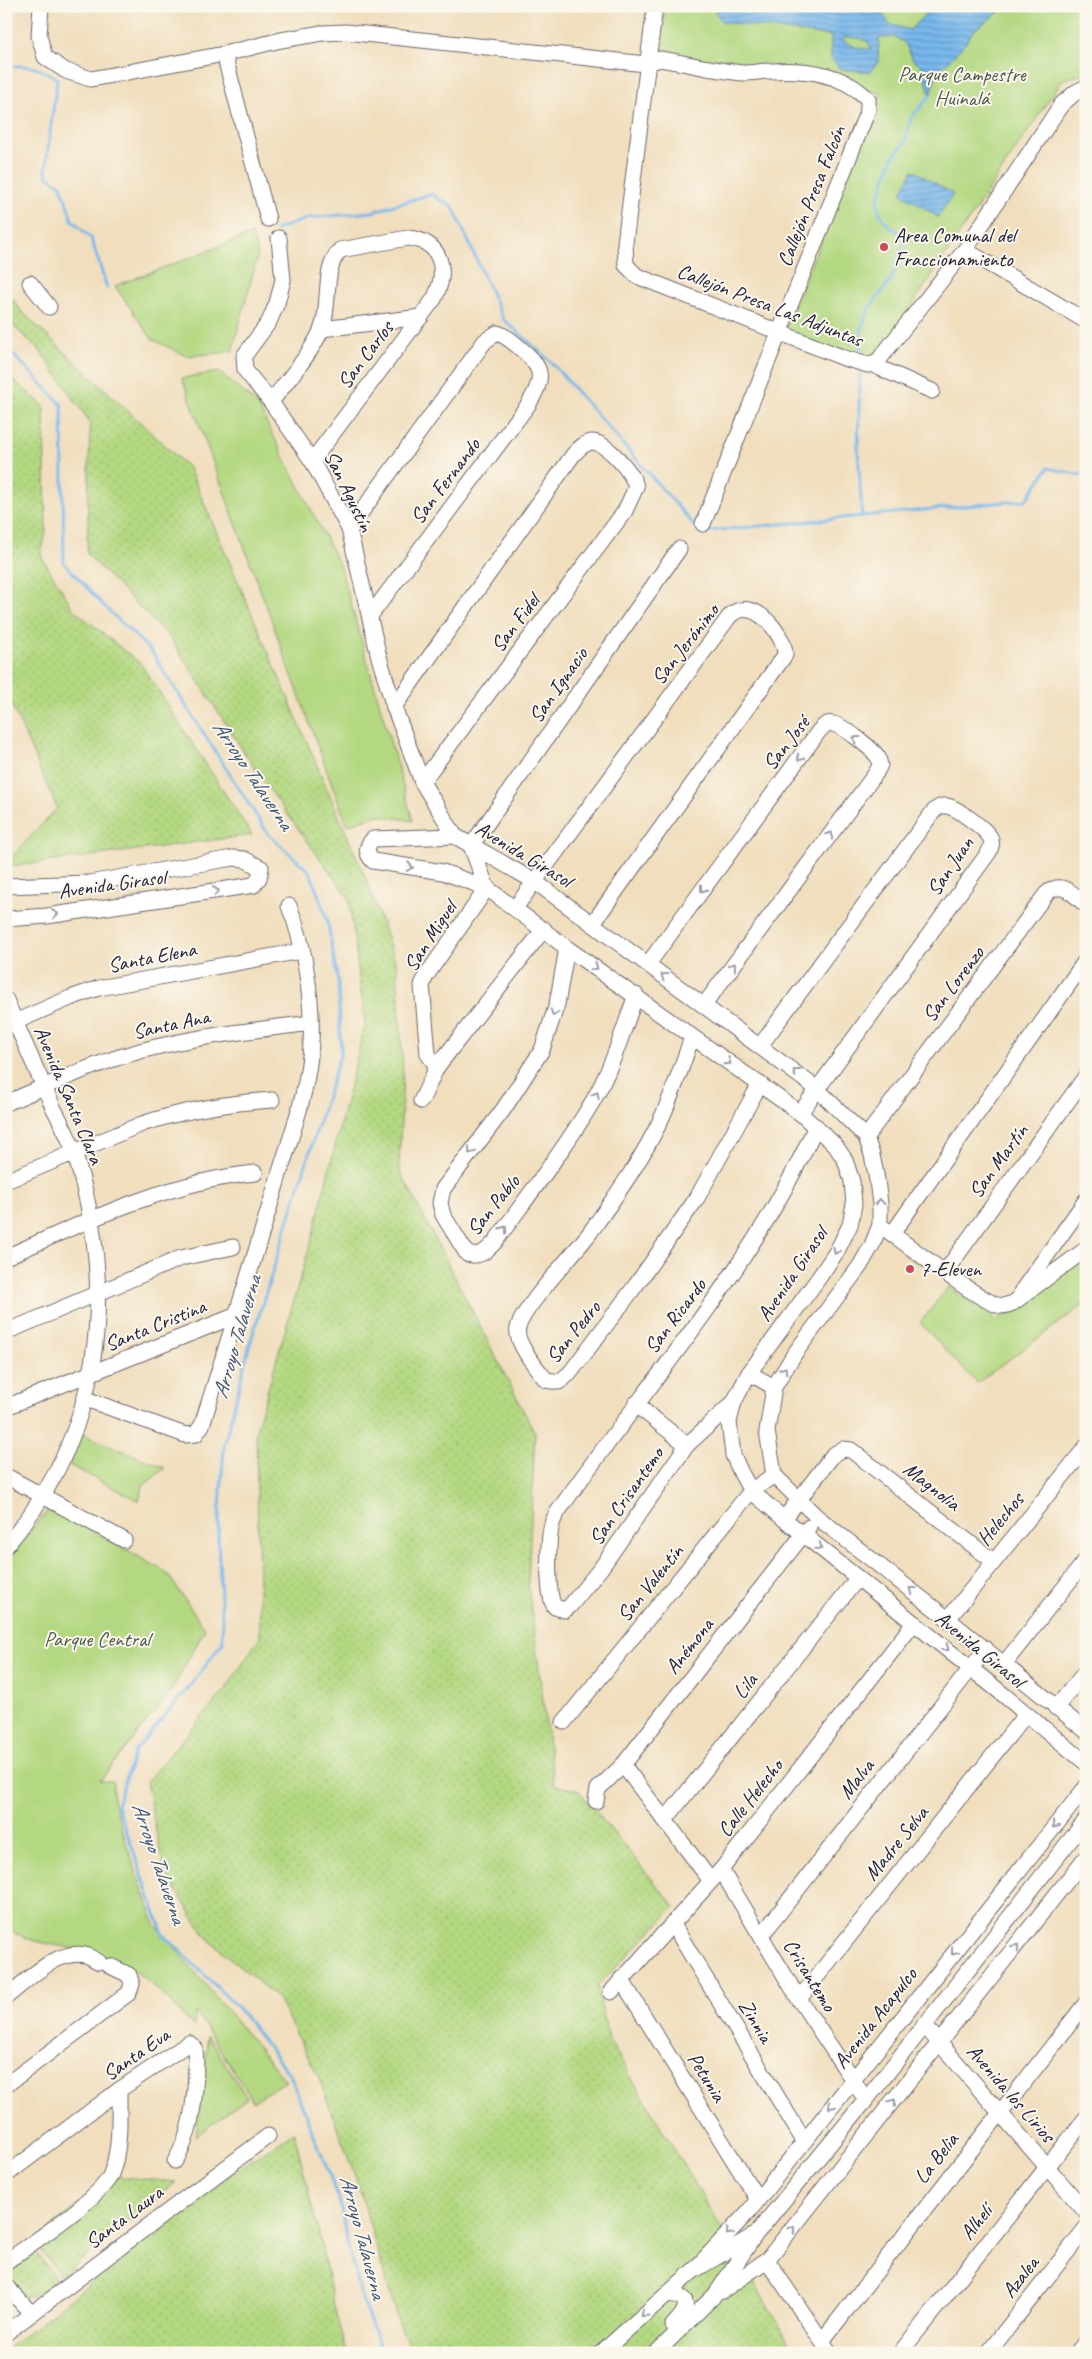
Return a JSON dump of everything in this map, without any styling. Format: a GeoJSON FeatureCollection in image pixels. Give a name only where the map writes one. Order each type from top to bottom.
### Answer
{"type":"FeatureCollection","features":[{"type":"Feature","properties":{"kind":"street"},"geometry":{"type":"LineString","coordinates":[[41,6],[39,36],[45,57],[55,65],[76,75],[91,79],[224,54],[281,40],[322,33],[346,32],[646,64]]}},
{"type":"Feature","properties":{"kind":"street","name":"Callejón Presa Las Adjuntas"},"geometry":{"type":"LineString","coordinates":[[654,6],[625,243],[626,264],[637,276],[854,362],[873,365],[878,361],[965,250],[1061,106],[1076,92],[1086,88]]}},
{"type":"Feature","properties":{"kind":"street"},"geometry":{"type":"LineString","coordinates":[[224,54],[268,219]]}},
{"type":"Feature","properties":{"kind":"street","name":"Callejón Presa Falcón"},"geometry":{"type":"LineString","coordinates":[[646,64],[660,59],[745,73],[772,70],[824,73],[842,79],[868,99],[868,110],[703,524]]}},
{"type":"Feature","properties":{"kind":"street","name":"San Agustín"},"geometry":{"type":"LineString","coordinates":[[279,238],[283,280],[278,303],[269,322],[244,356],[242,362],[245,370],[271,402],[312,461],[349,529],[379,657],[394,707],[422,782],[455,836]]}},
{"type":"Feature","properties":{"kind":"street","name":"San Carlos"},"geometry":{"type":"LineString","coordinates":[[312,461],[434,299],[442,284],[440,259],[428,244],[417,238],[348,247],[340,250],[334,257],[331,265],[327,305],[322,329]]}},
{"type":"Feature","properties":{"kind":"street"},"geometry":{"type":"LineString","coordinates":[[965,250],[1086,320]]}},
{"type":"Feature","properties":{"kind":"street"},"geometry":{"type":"LineString","coordinates":[[30,283],[49,307]]}},
{"type":"Feature","properties":{"kind":"street"},"geometry":{"type":"LineString","coordinates":[[271,402],[322,329],[421,316]]}},
{"type":"Feature","properties":{"kind":"street","name":"San Fernando"},"geometry":{"type":"LineString","coordinates":[[349,529],[479,348],[491,336],[497,333],[505,336],[532,358],[539,368],[541,379],[537,391],[528,406],[370,616]]}},
{"type":"Feature","properties":{"kind":"street"},"geometry":{"type":"LineString","coordinates":[[873,365],[932,390]]}},
{"type":"Feature","properties":{"kind":"street","name":"San Fidel"},"geometry":{"type":"LineString","coordinates":[[394,707],[573,455],[584,445],[592,442],[599,444],[630,470],[636,487],[625,511],[422,782]]}},
{"type":"Feature","properties":{"kind":"street","name":"San Ignacio"},"geometry":{"type":"LineString","coordinates":[[471,846],[679,549]]}},
{"type":"Feature","properties":{"kind":"street","name":"San Jerónimo"},"geometry":{"type":"LineString","coordinates":[[515,908],[730,617],[741,608],[749,608],[756,611],[780,638],[786,650],[785,655],[593,923]]}},
{"type":"Feature","properties":{"kind":"street","name":"San José"},"geometry":{"type":"LineString","coordinates":[[648,964],[819,731],[825,724],[832,723],[841,727],[878,757],[880,765],[876,773],[704,1005]]}},
{"type":"Feature","properties":{"kind":"street","name":"San Juan"},"geometry":{"type":"LineString","coordinates":[[760,1046],[932,812],[938,807],[954,808],[984,830],[990,838],[992,845],[989,852],[816,1088],[800,1113]]}},
{"type":"Feature","properties":{"kind":"street","name":"Avenida Girasol"},"geometry":{"type":"LineString","coordinates":[[1086,1731],[986,1649],[817,1517],[774,1475],[767,1431],[774,1387],[795,1353],[860,1266],[872,1245],[886,1230],[872,1155],[866,1138],[837,1106],[816,1088],[534,881],[455,836],[382,837],[373,839],[368,845],[367,851],[368,856],[373,861],[444,872],[487,888],[567,948],[636,995],[800,1113],[816,1126],[835,1146],[845,1160],[852,1181],[854,1204],[850,1225],[837,1251],[749,1373],[734,1402],[729,1422],[734,1455],[752,1491],[784,1519],[971,1668],[1086,1763]]}},
{"type":"Feature","properties":{"kind":"street"},"geometry":{"type":"LineString","coordinates":[[471,846],[487,888]]}},
{"type":"Feature","properties":{"kind":"street","name":"Avenida Girasol"},"geometry":{"type":"LineString","coordinates":[[6,886],[89,883],[218,860],[244,859],[260,868],[259,878],[254,885],[47,916],[6,918]]}},
{"type":"Feature","properties":{"kind":"street","name":"San Lorenzo"},"geometry":{"type":"LineString","coordinates":[[866,1138],[1046,894],[1052,888],[1060,887],[1068,890],[1086,906]]}},
{"type":"Feature","properties":{"kind":"street","name":"San Miguel"},"geometry":{"type":"LineString","coordinates":[[437,1067],[428,1054],[422,985],[426,976],[487,888]]}},
{"type":"Feature","properties":{"kind":"street"},"geometry":{"type":"LineString","coordinates":[[86,1399],[180,1434],[196,1434],[202,1425],[301,1097],[311,1045],[311,1022],[301,951],[297,928],[289,906]]}},
{"type":"Feature","properties":{"kind":"street"},"geometry":{"type":"LineString","coordinates":[[421,1101],[437,1067],[544,929]]}},
{"type":"Feature","properties":{"kind":"street","name":"San Pablo"},"geometry":{"type":"LineString","coordinates":[[567,948],[557,1004],[542,1050],[502,1110],[443,1190],[440,1204],[443,1215],[467,1254],[475,1256],[484,1253],[494,1242],[551,1164],[594,1100],[615,1055],[636,995]]}},
{"type":"Feature","properties":{"kind":"street","name":"Santa Elena"},"geometry":{"type":"LineString","coordinates":[[11,1024],[70,998],[118,984],[301,951]]}},
{"type":"Feature","properties":{"kind":"street"},"geometry":{"type":"LineString","coordinates":[[1086,960],[886,1230],[991,1303],[1003,1306],[1013,1304],[1086,1249]]}},
{"type":"Feature","properties":{"kind":"street","name":"Avenida Santa Clara"},"geometry":{"type":"LineString","coordinates":[[6,1000],[11,1024],[45,1087],[74,1153],[92,1219],[98,1260],[98,1294],[86,1399],[66,1454],[43,1495],[6,1546]]}},
{"type":"Feature","properties":{"kind":"street","name":"Santa Ana"},"geometry":{"type":"LineString","coordinates":[[6,1103],[100,1063],[150,1048],[220,1034],[311,1022]]}},
{"type":"Feature","properties":{"kind":"street","name":"San Pedro"},"geometry":{"type":"LineString","coordinates":[[692,1037],[662,1116],[644,1151],[588,1234],[532,1304],[518,1328],[518,1337],[522,1345],[546,1380],[559,1382],[567,1377],[636,1285],[697,1198],[760,1084]]}},
{"type":"Feature","properties":{"kind":"street","name":"San Martín"},"geometry":{"type":"LineString","coordinates":[[946,1272],[1086,1076]]}},
{"type":"Feature","properties":{"kind":"street"},"geometry":{"type":"LineString","coordinates":[[6,1180],[121,1132],[164,1117],[208,1107],[272,1100]]}},
{"type":"Feature","properties":{"kind":"street","name":"San Ricardo"},"geometry":{"type":"LineString","coordinates":[[555,1607],[550,1598],[550,1536],[552,1523],[569,1495],[635,1404],[706,1311],[766,1222],[795,1173],[816,1126]]}},
{"type":"Feature","properties":{"kind":"street"},"geometry":{"type":"LineString","coordinates":[[6,1257],[139,1200],[198,1182],[255,1173]]}},
{"type":"Feature","properties":{"kind":"street"},"geometry":{"type":"LineString","coordinates":[[1013,1304],[1086,1200]]}},
{"type":"Feature","properties":{"kind":"street"},"geometry":{"type":"LineString","coordinates":[[6,1332],[181,1258],[233,1247]]}},
{"type":"Feature","properties":{"kind":"street","name":"Santa Cristina"},"geometry":{"type":"LineString","coordinates":[[6,1407],[90,1375],[237,1314]]}},
{"type":"Feature","properties":{"kind":"street"},"geometry":{"type":"LineString","coordinates":[[749,1373],[774,1387]]}},
{"type":"Feature","properties":{"kind":"street","name":"San Crisantemo"},"geometry":{"type":"LineString","coordinates":[[555,1607],[565,1610],[570,1606],[595,1575],[687,1445],[734,1402]]}},
{"type":"Feature","properties":{"kind":"street"},"geometry":{"type":"LineString","coordinates":[[635,1404],[687,1445]]}},
{"type":"Feature","properties":{"kind":"street","name":"Helechos"},"geometry":{"type":"LineString","coordinates":[[948,1619],[1086,1447]]}},
{"type":"Feature","properties":{"kind":"street","name":"Magnolia"},"geometry":{"type":"LineString","coordinates":[[799,1501],[832,1455],[842,1449],[857,1454],[993,1561]]}},
{"type":"Feature","properties":{"kind":"street","name":"San Valentín"},"geometry":{"type":"LineString","coordinates":[[564,1722],[752,1491],[774,1475]]}},
{"type":"Feature","properties":{"kind":"street"},"geometry":{"type":"LineString","coordinates":[[6,1476],[124,1540]]}},
{"type":"Feature","properties":{"kind":"street"},"geometry":{"type":"LineString","coordinates":[[784,1519],[799,1501]]}},
{"type":"Feature","properties":{"kind":"street","name":"Anémona"},"geometry":{"type":"LineString","coordinates":[[596,1801],[598,1789],[623,1765],[817,1517]]}},
{"type":"Feature","properties":{"kind":"street"},"geometry":{"type":"LineString","coordinates":[[1004,1664],[1086,1560]]}},
{"type":"Feature","properties":{"kind":"street","name":"Lila"},"geometry":{"type":"LineString","coordinates":[[665,1820],[858,1578]]}},
{"type":"Feature","properties":{"kind":"street","name":"Calle Helecho"},"geometry":{"type":"LineString","coordinates":[[611,1992],[716,1875],[914,1624]]}},
{"type":"Feature","properties":{"kind":"street","name":"Malva"},"geometry":{"type":"LineString","coordinates":[[761,1936],[986,1649]]}},
{"type":"Feature","properties":{"kind":"street"},"geometry":{"type":"LineString","coordinates":[[1056,1708],[1086,1670]]}},
{"type":"Feature","properties":{"kind":"street","name":"Madre Selva"},"geometry":{"type":"LineString","coordinates":[[799,1999],[1026,1714]]}},
{"type":"Feature","properties":{"kind":"street","name":"Crisantemo"},"geometry":{"type":"LineString","coordinates":[[623,1765],[665,1820],[716,1875],[761,1936],[799,1999],[866,2100]]}},
{"type":"Feature","properties":{"kind":"street","name":"Avenida Acapulco"},"geometry":{"type":"LineString","coordinates":[[693,2271],[749,2211],[757,2198],[1086,1787]]}},
{"type":"Feature","properties":{"kind":"street","name":"Avenida Acapulco"},"geometry":{"type":"LineString","coordinates":[[755,2235],[866,2100],[1086,1820]]}},
{"type":"Feature","properties":{"kind":"street"},"geometry":{"type":"LineString","coordinates":[[656,2353],[716,2294],[767,2260],[1086,1857]]}},
{"type":"Feature","properties":{"kind":"street","name":"Zinnia"},"geometry":{"type":"LineString","coordinates":[[672,1924],[804,2141]]}},
{"type":"Feature","properties":{"kind":"street"},"geometry":{"type":"LineString","coordinates":[[6,1996],[49,1964],[62,1957],[85,1955],[129,1975],[132,1984],[129,1993],[6,2085]]}},
{"type":"Feature","properties":{"kind":"street","name":"Petunia"},"geometry":{"type":"LineString","coordinates":[[621,1979],[757,2198]]}},
{"type":"Feature","properties":{"kind":"street","name":"La Belia"},"geometry":{"type":"LineString","coordinates":[[826,2347],[999,2112],[1086,2003]]}},
{"type":"Feature","properties":{"kind":"street","name":"Avenida los Lirios"},"geometry":{"type":"LineString","coordinates":[[924,2025],[1086,2212]]}},
{"type":"Feature","properties":{"kind":"street","name":"Santa Eva"},"geometry":{"type":"LineString","coordinates":[[6,2175],[119,2090],[186,2044],[195,2046],[196,2066],[188,2135],[175,2161]]}},
{"type":"Feature","properties":{"kind":"street"},"geometry":{"type":"LineString","coordinates":[[6,2262],[89,2200],[106,2184],[111,2175],[117,2146],[119,2090]]}},
{"type":"Feature","properties":{"kind":"street","name":"Alhelí"},"geometry":{"type":"LineString","coordinates":[[900,2353],[1086,2118]]}},
{"type":"Feature","properties":{"kind":"street","name":"Santa Laura"},"geometry":{"type":"LineString","coordinates":[[8,2326],[31,2313],[268,2136]]}},
{"type":"Feature","properties":{"kind":"street","name":"Azalea"},"geometry":{"type":"LineString","coordinates":[[988,2353],[1086,2228]]}},
{"type":"Feature","properties":{"kind":"street"},"geometry":{"type":"LineString","coordinates":[[716,2294],[755,2235]]}},
{"type":"Feature","properties":{"kind":"street"},"geometry":{"type":"LineString","coordinates":[[601,2353],[693,2271],[755,2235]]}},
{"type":"Feature","properties":{"kind":"street"},"geometry":{"type":"LineString","coordinates":[[767,2260],[826,2347]]}},
{"type":"Feature","properties":{"kind":"street"},"geometry":{"type":"LineString","coordinates":[[6,2286],[31,2313]]}},
{"type":"Feature","properties":{"kind":"street"},"geometry":{"type":"LineString","coordinates":[[650,2353],[658,2338],[683,2315],[686,2307],[685,2300],[681,2297],[668,2294]]}},
{"type":"Feature","properties":{"kind":"street"},"geometry":{"type":"LineString","coordinates":[[1076,2353],[1086,2341]]}},
{"type":"Feature","properties":{"kind":"green space","name":"Parque Campestre Huinalá"},"geometry":{"type":"Polygon","coordinates":[[[666,6],[1086,6],[1086,73],[1062,80],[877,358],[865,360],[783,333],[881,93],[659,53],[666,6]]]}},
{"type":"Feature","properties":{"kind":"green space"},"geometry":{"type":"Polygon","coordinates":[[[252,234],[258,255],[232,352],[186,356],[152,339],[115,286],[252,234]]]}},
{"type":"Feature","properties":{"kind":"green space"},"geometry":{"type":"Polygon","coordinates":[[[6,290],[22,312],[189,468],[369,886],[397,966],[403,1070],[399,1169],[535,1433],[528,1584],[554,1785],[579,1791],[675,1907],[597,1986],[609,2040],[796,2353],[412,2353],[397,2319],[359,2187],[318,2076],[278,1999],[206,1937],[164,1871],[146,1782],[226,1689],[260,1637],[256,1430],[313,1235],[365,1024],[349,898],[261,778],[171,639],[87,554],[90,422],[38,348],[6,320],[6,290]]]}},
{"type":"Feature","properties":{"kind":"green space"},"geometry":{"type":"Polygon","coordinates":[[[219,372],[257,404],[340,566],[413,821],[378,815],[347,825],[182,378],[219,372]]]}},
{"type":"Feature","properties":{"kind":"green space"},"geometry":{"type":"Polygon","coordinates":[[[6,374],[44,406],[46,531],[41,556],[74,610],[141,664],[252,835],[6,867],[6,863],[57,808],[6,692],[6,374]]]}},
{"type":"Feature","properties":{"kind":"green space"},"geometry":{"type":"Polygon","coordinates":[[[1086,1253],[1086,1303],[977,1383],[920,1323],[948,1287],[997,1320],[1086,1253]]]}},
{"type":"Feature","properties":{"kind":"green space"},"geometry":{"type":"Polygon","coordinates":[[[82,1434],[165,1468],[143,1486],[139,1501],[69,1465],[82,1434]]]}},
{"type":"Feature","properties":{"kind":"green space","name":"Parque Central"},"geometry":{"type":"Polygon","coordinates":[[[54,1509],[166,1572],[205,1629],[171,1691],[100,1781],[113,1781],[113,1799],[127,1846],[155,1924],[286,2081],[253,2101],[196,2012],[194,2027],[166,1997],[143,1977],[124,1964],[86,1951],[35,1941],[6,1930],[6,1562],[46,1512],[54,1509]]]}},
{"type":"Feature","properties":{"kind":"green space"},"geometry":{"type":"Polygon","coordinates":[[[208,2036],[247,2098],[196,2136],[208,2036]]]}},
{"type":"Feature","properties":{"kind":"green space"},"geometry":{"type":"Polygon","coordinates":[[[294,2132],[336,2315],[347,2353],[6,2353],[6,2350],[212,2186],[294,2132]]]}},
{"type":"Feature","properties":{"kind":"green space"},"geometry":{"type":"Polygon","coordinates":[[[113,2176],[176,2182],[61,2277],[34,2242],[113,2176]]]}},
{"type":"Feature","properties":{"kind":"green space"},"geometry":{"type":"Polygon","coordinates":[[[32,2247],[56,2279],[37,2295],[25,2297],[12,2285],[6,2268],[32,2247]]]}},
{"type":"Feature","properties":{"kind":"water"},"geometry":{"type":"Polygon","coordinates":[[[712,6],[883,6],[883,14],[889,24],[910,30],[929,10],[929,6],[1007,6],[973,31],[964,45],[937,73],[930,96],[923,67],[913,60],[905,43],[895,37],[879,38],[878,62],[870,72],[840,69],[831,58],[831,36],[722,22],[712,6]],[[846,37],[842,39],[848,44],[863,49],[871,49],[865,40],[846,37]]]}},
{"type":"Feature","properties":{"kind":"water"},"geometry":{"type":"Polygon","coordinates":[[[913,170],[953,194],[938,217],[901,193],[913,170]]]}},
{"type":"Feature","properties":{"kind":"waterway"},"geometry":{"type":"LineString","coordinates":[[6,67],[33,67],[57,79],[46,175],[61,185],[72,220],[91,238],[107,288]]}},
{"type":"Feature","properties":{"kind":"waterway"},"geometry":{"type":"LineString","coordinates":[[860,357],[861,328],[870,307],[892,279],[905,241],[901,233],[889,227],[879,212],[878,199],[893,157],[905,142],[911,118],[930,96]]}},
{"type":"Feature","properties":{"kind":"waterway"},"geometry":{"type":"LineString","coordinates":[[275,230],[309,218],[372,212],[431,194],[453,207],[503,319],[550,361],[700,532],[1026,500],[1048,468],[1086,476]]}},
{"type":"Feature","properties":{"kind":"waterway","name":"Arroyo Talaverna"},"geometry":{"type":"LineString","coordinates":[[6,347],[62,405],[64,563],[103,605],[151,651],[268,834],[310,872],[327,919],[338,981],[341,1052],[249,1347],[224,1446],[218,1537],[223,1642],[188,1689],[135,1751],[117,1805],[163,1934],[238,2008],[290,2075],[339,2199],[348,2247],[365,2309],[383,2353]]}},
{"type":"Feature","properties":{"kind":"waterway"},"geometry":{"type":"LineString","coordinates":[[860,368],[858,451],[862,517]]}},
{"type":"Feature","properties":{"kind":"place","name":"Area Comunal del Fraccionamiento"},"geometry":{"type":"Point","coordinates":[884,247]}},
{"type":"Feature","properties":{"kind":"place","name":"7-Eleven"},"geometry":{"type":"Point","coordinates":[910,1269]}}]}
